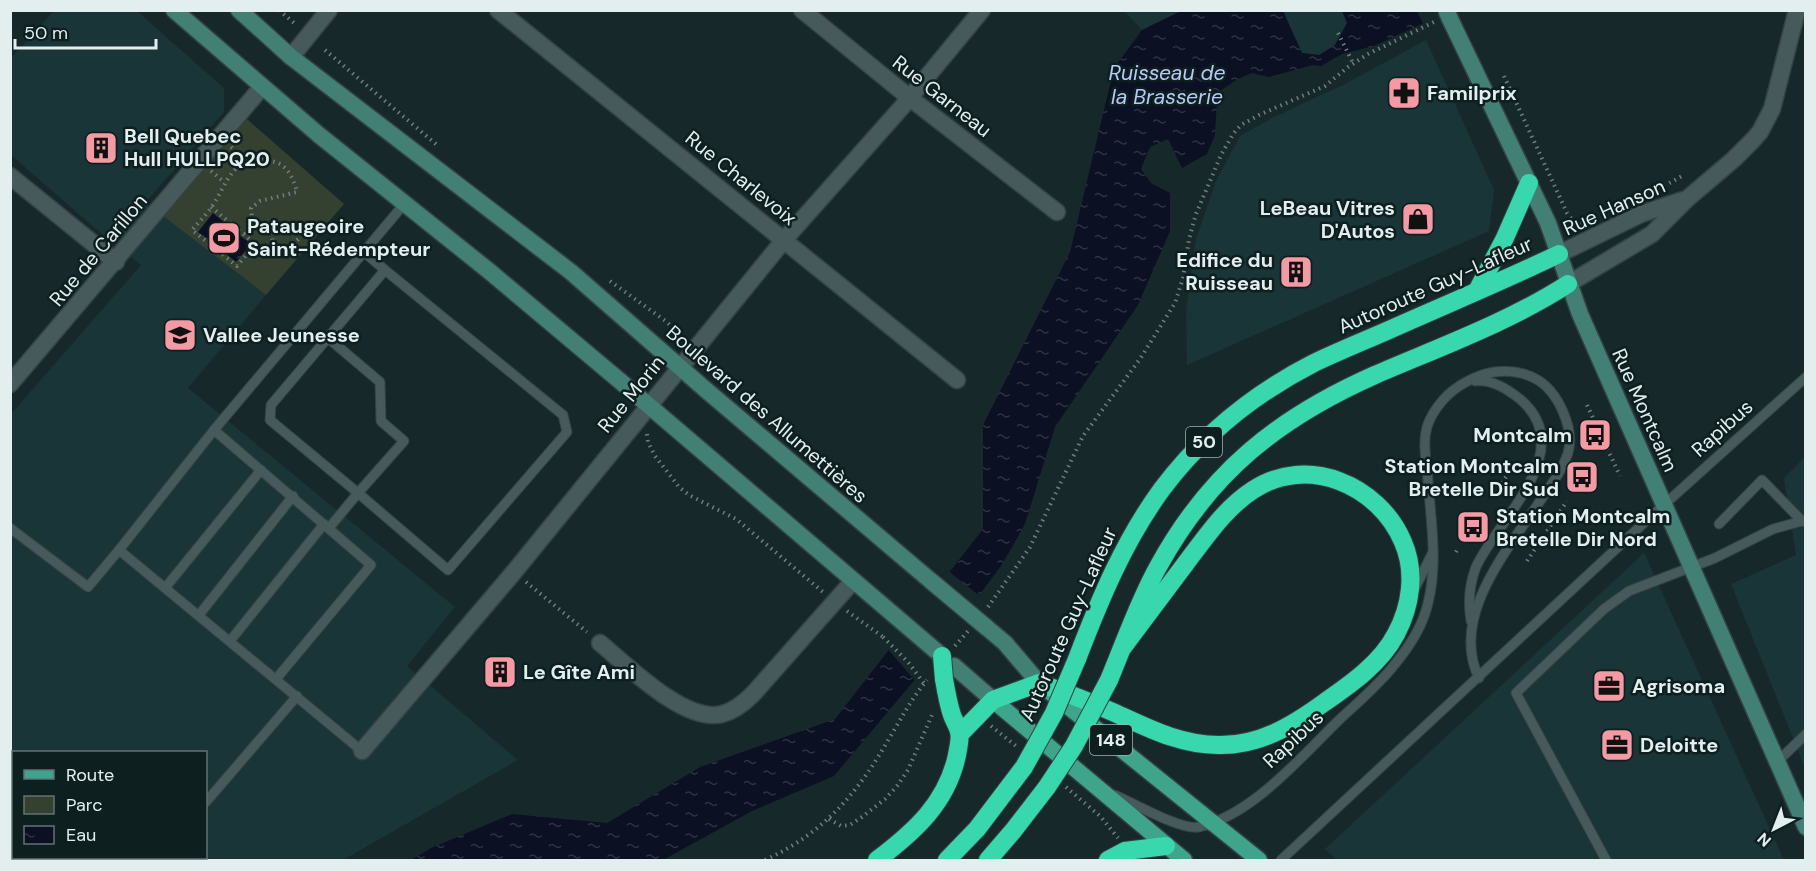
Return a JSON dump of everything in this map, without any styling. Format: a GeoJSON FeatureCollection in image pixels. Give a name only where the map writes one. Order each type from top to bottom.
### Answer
{"type":"FeatureCollection","features":[{"type":"Feature","properties":{"kind":"highway"},"geometry":{"type":"LineString","coordinates":[[1477,291],[1504,240],[1529,183]]}},
{"type":"Feature","properties":{"kind":"highway","name":"Autoroute Guy-Lafleur"},"geometry":{"type":"LineString","coordinates":[[947,861],[977,829],[1024,767],[1054,713],[1110,578],[1133,534],[1171,478],[1209,437],[1249,404],[1297,372],[1559,254]]}},
{"type":"Feature","properties":{"kind":"highway","name":"50"},"geometry":{"type":"LineString","coordinates":[[988,861],[1019,825],[1074,746],[1109,680],[1148,587],[1179,533],[1211,490],[1256,445],[1292,418],[1327,398],[1528,308],[1568,284]]}},
{"type":"Feature","properties":{"kind":"highway"},"geometry":{"type":"LineString","coordinates":[[960,734],[993,700],[1039,683],[1113,712],[1155,732],[1183,741],[1220,745],[1247,743],[1267,737],[1294,724],[1362,674],[1390,644],[1408,604],[1410,578],[1407,554],[1398,532],[1385,512],[1362,492],[1334,479],[1310,474],[1287,476],[1254,489],[1228,512],[1123,646]]}},
{"type":"Feature","properties":{"kind":"highway"},"geometry":{"type":"LineString","coordinates":[[878,861],[910,834],[936,806],[950,779],[956,761],[960,734],[949,703],[944,666]]}},
{"type":"Feature","properties":{"kind":"highway"},"geometry":{"type":"LineString","coordinates":[[1108,861],[1125,851],[1166,846]]}},
{"type":"Feature","properties":{"kind":"main road"},"geometry":{"type":"LineString","coordinates":[[174,10],[262,87],[650,405],[899,619],[944,666],[993,700],[1184,861]]}},
{"type":"Feature","properties":{"kind":"main road","name":"Boulevard des Allumettières"},"geometry":{"type":"LineString","coordinates":[[238,10],[291,57],[571,272],[980,626],[1005,643],[1039,683],[1259,861]]}},
{"type":"Feature","properties":{"kind":"main road","name":"Rue Montcalm"},"geometry":{"type":"LineString","coordinates":[[1445,17],[1548,223],[1580,314],[1806,827]]}},
{"type":"Feature","properties":{"kind":"street"},"geometry":{"type":"LineString","coordinates":[[291,57],[329,10]]}},
{"type":"Feature","properties":{"kind":"street","name":"Rue Charlevoix"},"geometry":{"type":"LineString","coordinates":[[498,10],[957,380]]}},
{"type":"Feature","properties":{"kind":"street","name":"Rue Garneau"},"geometry":{"type":"LineString","coordinates":[[802,10],[910,98],[1057,212]]}},
{"type":"Feature","properties":{"kind":"street","name":"Rue Morin"},"geometry":{"type":"LineString","coordinates":[[363,752],[514,572],[784,240],[910,98],[982,10]]}},
{"type":"Feature","properties":{"kind":"street","name":"Rue Hanson"},"geometry":{"type":"LineString","coordinates":[[1568,284],[1652,234],[1760,132],[1772,109],[1797,10]]}},
{"type":"Feature","properties":{"kind":"street","name":"Rue de Carillon"},"geometry":{"type":"LineString","coordinates":[[10,384],[116,262],[262,87]]}},
{"type":"Feature","properties":{"kind":"street"},"geometry":{"type":"LineString","coordinates":[[10,176],[116,262]]}},
{"type":"Feature","properties":{"kind":"street","name":"Rue Hanson"},"geometry":{"type":"LineString","coordinates":[[1559,254],[1641,214],[1687,199]]}},
{"type":"Feature","properties":{"kind":"street"},"geometry":{"type":"LineString","coordinates":[[600,643],[676,704],[711,715],[722,714],[744,703],[753,694],[853,580]]}},
{"type":"Feature","properties":{"kind":"lane"},"geometry":{"type":"LineString","coordinates":[[10,528],[88,587],[214,430],[405,203]]}},
{"type":"Feature","properties":{"kind":"lane"},"geometry":{"type":"LineString","coordinates":[[364,252],[563,415],[567,432],[448,570],[270,420],[271,405],[385,270]]}},
{"type":"Feature","properties":{"kind":"lane"},"geometry":{"type":"LineString","coordinates":[[230,641],[326,526],[404,441],[381,421],[380,382],[328,338]]}},
{"type":"Feature","properties":{"kind":"lane","name":"Rapibus"},"geometry":{"type":"LineString","coordinates":[[1094,786],[1181,826],[1194,828],[1212,823],[1237,810],[1266,789],[1394,666],[1413,639],[1428,607],[1433,573],[1433,552],[1425,435],[1431,417],[1448,395],[1479,376],[1504,371],[1524,374],[1548,389],[1563,414],[1570,444],[1562,467],[1492,575],[1481,595],[1471,623]]}},
{"type":"Feature","properties":{"kind":"lane","name":"Rapibus"},"geometry":{"type":"LineString","coordinates":[[1281,861],[1664,505],[1806,377]]}},
{"type":"Feature","properties":{"kind":"lane","name":"Rapibus"},"geometry":{"type":"LineString","coordinates":[[1464,384],[1478,380],[1491,382],[1517,396],[1534,416],[1542,443],[1541,456],[1533,479],[1482,556],[1474,574],[1469,596],[1470,645],[1479,678]]}},
{"type":"Feature","properties":{"kind":"lane"},"geometry":{"type":"LineString","coordinates":[[214,430],[371,565],[276,679]]}},
{"type":"Feature","properties":{"kind":"lane"},"geometry":{"type":"LineString","coordinates":[[165,588],[261,470]]}},
{"type":"Feature","properties":{"kind":"lane"},"geometry":{"type":"LineString","coordinates":[[1719,524],[1762,480],[1804,521]]}},
{"type":"Feature","properties":{"kind":"lane"},"geometry":{"type":"LineString","coordinates":[[199,615],[293,496]]}},
{"type":"Feature","properties":{"kind":"lane"},"geometry":{"type":"LineString","coordinates":[[1606,861],[1516,693],[1618,598],[1641,585],[1722,555],[1773,529],[1804,521]]}},
{"type":"Feature","properties":{"kind":"lane"},"geometry":{"type":"LineString","coordinates":[[119,550],[363,752]]}},
{"type":"Feature","properties":{"kind":"lane","name":"Rapibus"},"geometry":{"type":"LineString","coordinates":[[1408,604],[1433,552]]}},
{"type":"Feature","properties":{"kind":"lane"},"geometry":{"type":"LineString","coordinates":[[207,801],[297,696]]}},
{"type":"Feature","properties":{"kind":"lane"},"geometry":{"type":"LineString","coordinates":[[1777,762],[1806,734]]}},
{"type":"Feature","properties":{"kind":"path"},"geometry":{"type":"LineString","coordinates":[[279,10],[294,23]]}},
{"type":"Feature","properties":{"kind":"path"},"geometry":{"type":"LineString","coordinates":[[987,608],[1002,590],[1030,547],[1083,436],[1140,359],[1175,303],[1197,214],[1221,155],[1233,134],[1241,125],[1259,115],[1325,86],[1353,63],[1375,50],[1445,17]]}},
{"type":"Feature","properties":{"kind":"path"},"geometry":{"type":"LineString","coordinates":[[1339,35],[1353,63]]}},
{"type":"Feature","properties":{"kind":"path"},"geometry":{"type":"LineString","coordinates":[[1504,76],[1567,213],[1575,222]]}},
{"type":"Feature","properties":{"kind":"path"},"geometry":{"type":"LineString","coordinates":[[212,207],[254,243],[237,266],[192,230],[212,207],[224,182],[243,162],[259,158],[278,162],[292,174],[297,192],[260,201],[251,208],[252,219],[261,227],[271,231],[273,242],[280,252]]}},
{"type":"Feature","properties":{"kind":"path"},"geometry":{"type":"LineString","coordinates":[[245,234],[254,221]]}},
{"type":"Feature","properties":{"kind":"path"},"geometry":{"type":"LineString","coordinates":[[253,247],[280,252],[292,247],[300,237]]}},
{"type":"Feature","properties":{"kind":"path"},"geometry":{"type":"LineString","coordinates":[[1587,405],[1620,476]]}},
{"type":"Feature","properties":{"kind":"path"},"geometry":{"type":"LineString","coordinates":[[648,442],[664,470],[679,487],[736,519],[827,595]]}},
{"type":"Feature","properties":{"kind":"path"},"geometry":{"type":"LineString","coordinates":[[1495,493],[1506,477]]}},
{"type":"Feature","properties":{"kind":"path"},"geometry":{"type":"LineString","coordinates":[[1527,561],[1567,501]]}},
{"type":"Feature","properties":{"kind":"path"},"geometry":{"type":"LineString","coordinates":[[1456,552],[1459,547]]}},
{"type":"Feature","properties":{"kind":"path"},"geometry":{"type":"LineString","coordinates":[[514,572],[600,643]]}},
{"type":"Feature","properties":{"kind":"path"},"geometry":{"type":"LineString","coordinates":[[851,614],[883,637],[914,669],[931,694]]}},
{"type":"Feature","properties":{"kind":"path"},"geometry":{"type":"LineString","coordinates":[[765,861],[794,845],[829,819],[871,769],[907,707],[980,626]]}},
{"type":"Feature","properties":{"kind":"path"},"geometry":{"type":"LineString","coordinates":[[829,819],[841,826],[850,825],[892,792],[912,761],[933,710]]}},
{"type":"Feature","properties":{"kind":"shaded area"},"geometry":{"type":"Polygon","coordinates":[[[54,11],[137,11],[224,88],[224,112],[146,202],[266,295],[188,388],[455,607],[407,666],[518,760],[343,860],[11,860],[11,414],[141,265],[111,242],[11,155],[11,58],[54,11]]]}},
{"type":"Feature","properties":{"kind":"shaded area"},"geometry":{"type":"Polygon","coordinates":[[[1124,11],[1181,11],[1142,30],[1124,11]]]}},
{"type":"Feature","properties":{"kind":"shaded area"},"geometry":{"type":"Polygon","coordinates":[[[1283,11],[1342,11],[1347,23],[1335,45],[1320,55],[1302,53],[1283,11]]]}},
{"type":"Feature","properties":{"kind":"shaded area"},"geometry":{"type":"Polygon","coordinates":[[[1426,40],[1494,190],[1489,231],[1187,365],[1186,310],[1196,239],[1216,181],[1240,136],[1272,118],[1345,84],[1426,40]]]}},
{"type":"Feature","properties":{"kind":"shaded area"},"geometry":{"type":"Polygon","coordinates":[[[1805,457],[1805,768],[1731,584],[1796,555],[1784,478],[1805,457]]]}},
{"type":"Feature","properties":{"kind":"shaded area"},"geometry":{"type":"Polygon","coordinates":[[[1644,553],[1784,860],[1337,860],[1325,849],[1644,553]]]}},
{"type":"Feature","properties":{"kind":"green space"},"geometry":{"type":"Polygon","coordinates":[[[240,113],[344,204],[266,295],[158,212],[240,113]]]}},
{"type":"Feature","properties":{"kind":"water","name":"Ruisseau de la Brasserie"},"geometry":{"type":"Polygon","coordinates":[[[1181,11],[1283,11],[1302,53],[1319,55],[1335,45],[1347,23],[1342,11],[1450,11],[1374,46],[1342,54],[1321,66],[1313,65],[1269,77],[1252,73],[1238,79],[1220,91],[1217,101],[1215,135],[1207,154],[1182,168],[1168,139],[1150,147],[1141,169],[1151,183],[1170,193],[1170,231],[1138,305],[1055,427],[1025,524],[1001,566],[923,670],[834,776],[752,811],[663,860],[411,860],[431,848],[512,814],[607,823],[700,767],[835,719],[983,529],[983,425],[1070,252],[1114,68],[1142,30],[1181,11]]]}},
{"type":"Feature","properties":{"kind":"water","name":"Pataugeoire Saint-Rédempteur"},"geometry":{"type":"Polygon","coordinates":[[[213,213],[251,244],[236,262],[198,232],[213,213]]]}},
{"type":"Feature","properties":{"kind":"pier"},"geometry":{"type":"Polygon","coordinates":[[[1453,10],[1424,26],[1417,11],[1453,10]]]}},
{"type":"Feature","properties":{"kind":"pier"},"geometry":{"type":"Polygon","coordinates":[[[947,570],[981,597],[917,683],[886,647],[947,570]]]}},
{"type":"Feature","properties":{"kind":"place","name":"Familprix"},"geometry":{"type":"Point","coordinates":[1404,93]}},
{"type":"Feature","properties":{"kind":"place","name":"Bell Quebec Hull HULLPQ20"},"geometry":{"type":"Point","coordinates":[101,148]}},
{"type":"Feature","properties":{"kind":"place","name":"LeBeau Vitres D'Autos"},"geometry":{"type":"Point","coordinates":[1418,219]}},
{"type":"Feature","properties":{"kind":"place","name":"Pataugeoire Saint-Rédempteur"},"geometry":{"type":"Point","coordinates":[224,238]}},
{"type":"Feature","properties":{"kind":"place","name":"Edifice du Ruisseau"},"geometry":{"type":"Point","coordinates":[1296,272]}},
{"type":"Feature","properties":{"kind":"place","name":"Vallee Jeunesse"},"geometry":{"type":"Point","coordinates":[180,335]}},
{"type":"Feature","properties":{"kind":"place","name":"Montcalm"},"geometry":{"type":"Point","coordinates":[1595,435]}},
{"type":"Feature","properties":{"kind":"place","name":"Station Montcalm Bretelle Dir Sud"},"geometry":{"type":"Point","coordinates":[1582,477]}},
{"type":"Feature","properties":{"kind":"place","name":"Station Montcalm Bretelle Dir Nord"},"geometry":{"type":"Point","coordinates":[1473,527]}},
{"type":"Feature","properties":{"kind":"place","name":"Le Gîte Ami"},"geometry":{"type":"Point","coordinates":[500,672]}},
{"type":"Feature","properties":{"kind":"place","name":"Agrisoma"},"geometry":{"type":"Point","coordinates":[1609,686]}},
{"type":"Feature","properties":{"kind":"place","name":"Deloitte"},"geometry":{"type":"Point","coordinates":[1617,745]}}]}
